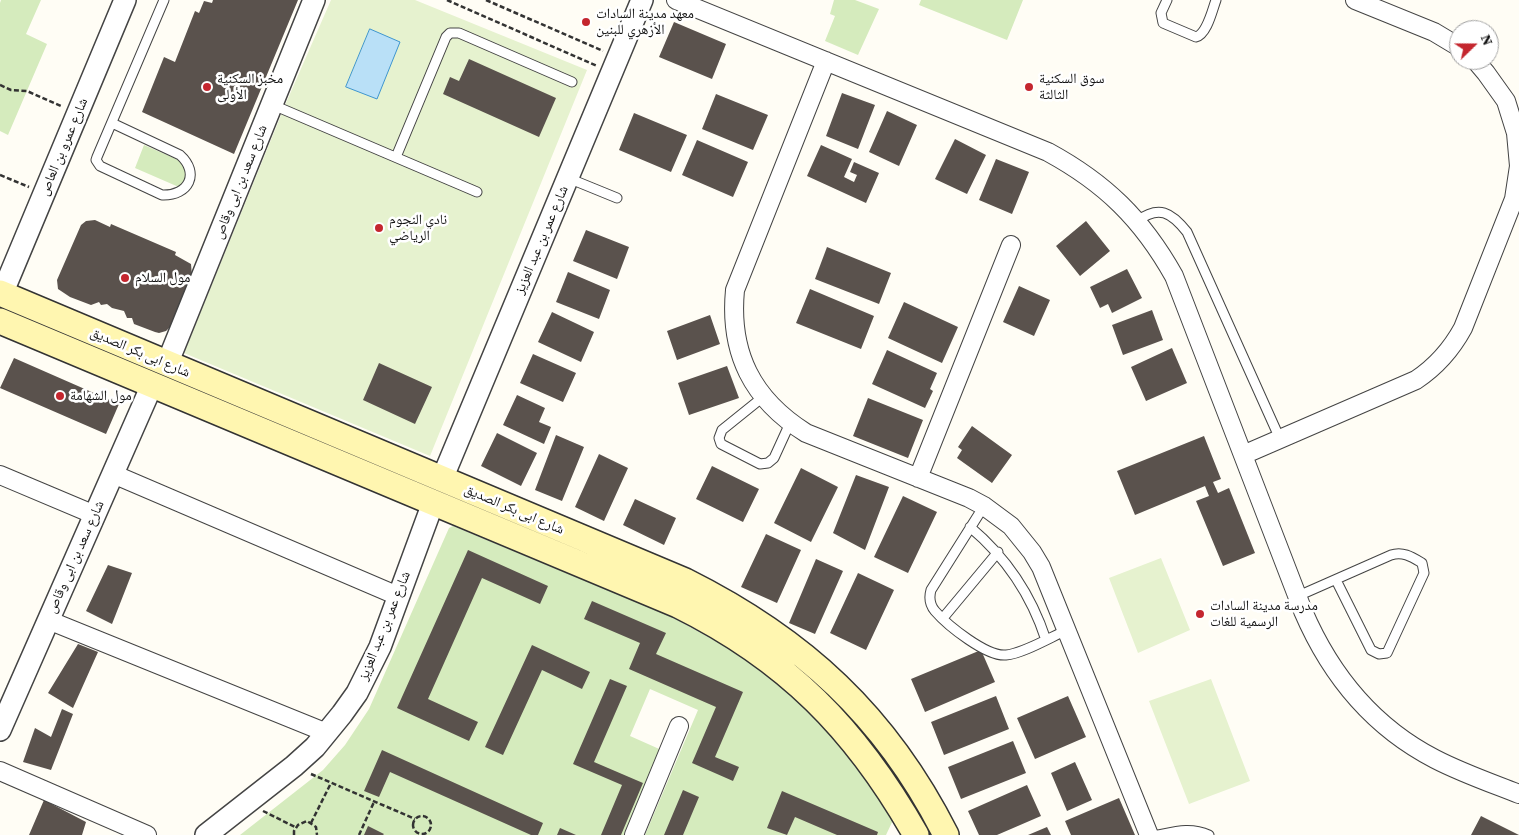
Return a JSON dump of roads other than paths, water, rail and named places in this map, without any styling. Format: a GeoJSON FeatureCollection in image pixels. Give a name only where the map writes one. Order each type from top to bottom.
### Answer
{"type":"FeatureCollection","features":[{"type":"Feature","properties":{"kind":"main road","name":"شارع ابى بكر الصديق"},"geometry":{"type":"LineString","coordinates":[[1,294],[685,581],[720,598],[784,639],[842,689],[892,747],[914,778],[946,835]]}},
{"type":"Feature","properties":{"kind":"main road","name":"شارع ابى بكر الصديق"},"geometry":{"type":"LineString","coordinates":[[0,321],[678,605],[733,634],[780,668],[824,707],[862,751],[878,773],[894,796],[916,835]]}},
{"type":"Feature","properties":{"kind":"main road"},"geometry":{"type":"LineString","coordinates":[[333,461],[342,437]]}},
{"type":"Feature","properties":{"kind":"main road"},"geometry":{"type":"LineString","coordinates":[[706,619],[720,598]]}},
{"type":"Feature","properties":{"kind":"street","name":"شارع عمرو بن العاص"},"geometry":{"type":"LineString","coordinates":[[1,294],[125,0]]}},
{"type":"Feature","properties":{"kind":"street","name":"شارع سعد بن ابى وقاص"},"geometry":{"type":"LineString","coordinates":[[167,364],[314,0]]}},
{"type":"Feature","properties":{"kind":"street","name":"شارع عمر بن عبد العزيز"},"geometry":{"type":"LineString","coordinates":[[442,479],[642,0]]}},
{"type":"Feature","properties":{"kind":"street"},"geometry":{"type":"LineString","coordinates":[[676,0],[1048,152],[1094,180],[1122,204],[1151,238],[1174,276],[1312,632],[1335,671],[1348,689],[1380,721],[1415,747],[1434,758],[1519,794]]}},
{"type":"Feature","properties":{"kind":"street"},"geometry":{"type":"LineString","coordinates":[[1355,0],[1381,5],[1449,41]]}},
{"type":"Feature","properties":{"kind":"street"},"geometry":{"type":"LineString","coordinates":[[826,61],[735,290],[733,308],[738,346],[752,381],[775,411],[806,433],[969,498],[984,506],[1011,526],[1041,566],[1149,835]]}},
{"type":"Feature","properties":{"kind":"street"},"geometry":{"type":"LineString","coordinates":[[1243,455],[1416,380],[1438,363],[1456,341],[1463,328],[1514,200],[1518,183],[1518,149],[1513,99],[1484,70]]}},
{"type":"Feature","properties":{"kind":"street"},"geometry":{"type":"LineString","coordinates":[[918,478],[1011,245]]}},
{"type":"Feature","properties":{"kind":"street","name":"شارع سعد بن ابى وقاص"},"geometry":{"type":"LineString","coordinates":[[0,730],[152,385]]}},
{"type":"Feature","properties":{"kind":"street"},"geometry":{"type":"LineString","coordinates":[[0,474],[94,515]]}},
{"type":"Feature","properties":{"kind":"street"},"geometry":{"type":"LineString","coordinates":[[112,474],[398,596]]}},
{"type":"Feature","properties":{"kind":"street","name":"شارع عمر بن عبد العزيز"},"geometry":{"type":"LineString","coordinates":[[206,835],[294,766],[327,733],[352,700],[369,670],[433,503]]}},
{"type":"Feature","properties":{"kind":"street"},"geometry":{"type":"LineString","coordinates":[[48,620],[327,733]]}},
{"type":"Feature","properties":{"kind":"street"},"geometry":{"type":"LineString","coordinates":[[634,835],[679,726]]}},
{"type":"Feature","properties":{"kind":"street"},"geometry":{"type":"LineString","coordinates":[[0,771],[147,835]]}},
{"type":"Feature","properties":{"kind":"lane"},"geometry":{"type":"LineString","coordinates":[[112,123],[180,155],[187,161],[190,169],[190,178],[186,186],[180,192],[162,195],[97,164],[97,157],[164,0]]}},
{"type":"Feature","properties":{"kind":"lane"},"geometry":{"type":"LineString","coordinates":[[1167,0],[1161,13],[1163,23],[1196,37],[1202,34],[1216,0]]}},
{"type":"Feature","properties":{"kind":"lane"},"geometry":{"type":"LineString","coordinates":[[396,157],[446,37],[450,34],[459,33],[572,82]]}},
{"type":"Feature","properties":{"kind":"lane"},"geometry":{"type":"LineString","coordinates":[[273,105],[477,192]]}},
{"type":"Feature","properties":{"kind":"lane"},"geometry":{"type":"LineString","coordinates":[[568,178],[617,198]]}},
{"type":"Feature","properties":{"kind":"lane"},"geometry":{"type":"LineString","coordinates":[[1137,221],[1148,213],[1158,211],[1173,218],[1187,232],[1280,439]]}},
{"type":"Feature","properties":{"kind":"lane"},"geometry":{"type":"LineString","coordinates":[[763,397],[722,430],[719,438],[721,444],[760,464],[768,463],[774,458],[790,423]]}},
{"type":"Feature","properties":{"kind":"lane"},"geometry":{"type":"LineString","coordinates":[[984,506],[931,590],[932,605],[935,611],[969,640],[996,655],[1012,655],[1066,630]]}},
{"type":"Feature","properties":{"kind":"lane"},"geometry":{"type":"LineString","coordinates":[[970,527],[998,552],[1010,566],[1028,595],[1046,640]]}},
{"type":"Feature","properties":{"kind":"lane"},"geometry":{"type":"LineString","coordinates":[[943,618],[998,552]]}},
{"type":"Feature","properties":{"kind":"lane"},"geometry":{"type":"LineString","coordinates":[[1298,596],[1396,554],[1406,554],[1422,563],[1424,573],[1387,653],[1379,654],[1371,650],[1336,580]]}},
{"type":"Feature","properties":{"kind":"lane"},"geometry":{"type":"LineString","coordinates":[[1158,835],[1199,830],[1209,835]]}},
{"type":"Feature","properties":{"kind":"water"},"geometry":{"type":"Polygon","coordinates":[[[370,29],[400,42],[377,99],[346,87],[370,29]]]}},
{"type":"Feature","properties":{"kind":"place","name":"معهد مدينة السادات الأزهري للبنين"},"geometry":{"type":"Point","coordinates":[586,22]}},
{"type":"Feature","properties":{"kind":"place","name":"مخبز السكنية الأولى"},"geometry":{"type":"Point","coordinates":[207,87]}},
{"type":"Feature","properties":{"kind":"place","name":"سوق السكنية الثالثة"},"geometry":{"type":"Point","coordinates":[1029,87]}},
{"type":"Feature","properties":{"kind":"place","name":"نادي النجوم الرياضي"},"geometry":{"type":"Point","coordinates":[379,228]}},
{"type":"Feature","properties":{"kind":"place","name":"مول السلام"},"geometry":{"type":"Point","coordinates":[125,278]}},
{"type":"Feature","properties":{"kind":"place","name":"مول الشهامة"},"geometry":{"type":"Point","coordinates":[60,396]}},
{"type":"Feature","properties":{"kind":"place","name":"مدرسة مدينة السادات الرسمية للغات"},"geometry":{"type":"Point","coordinates":[1200,614]}}]}
